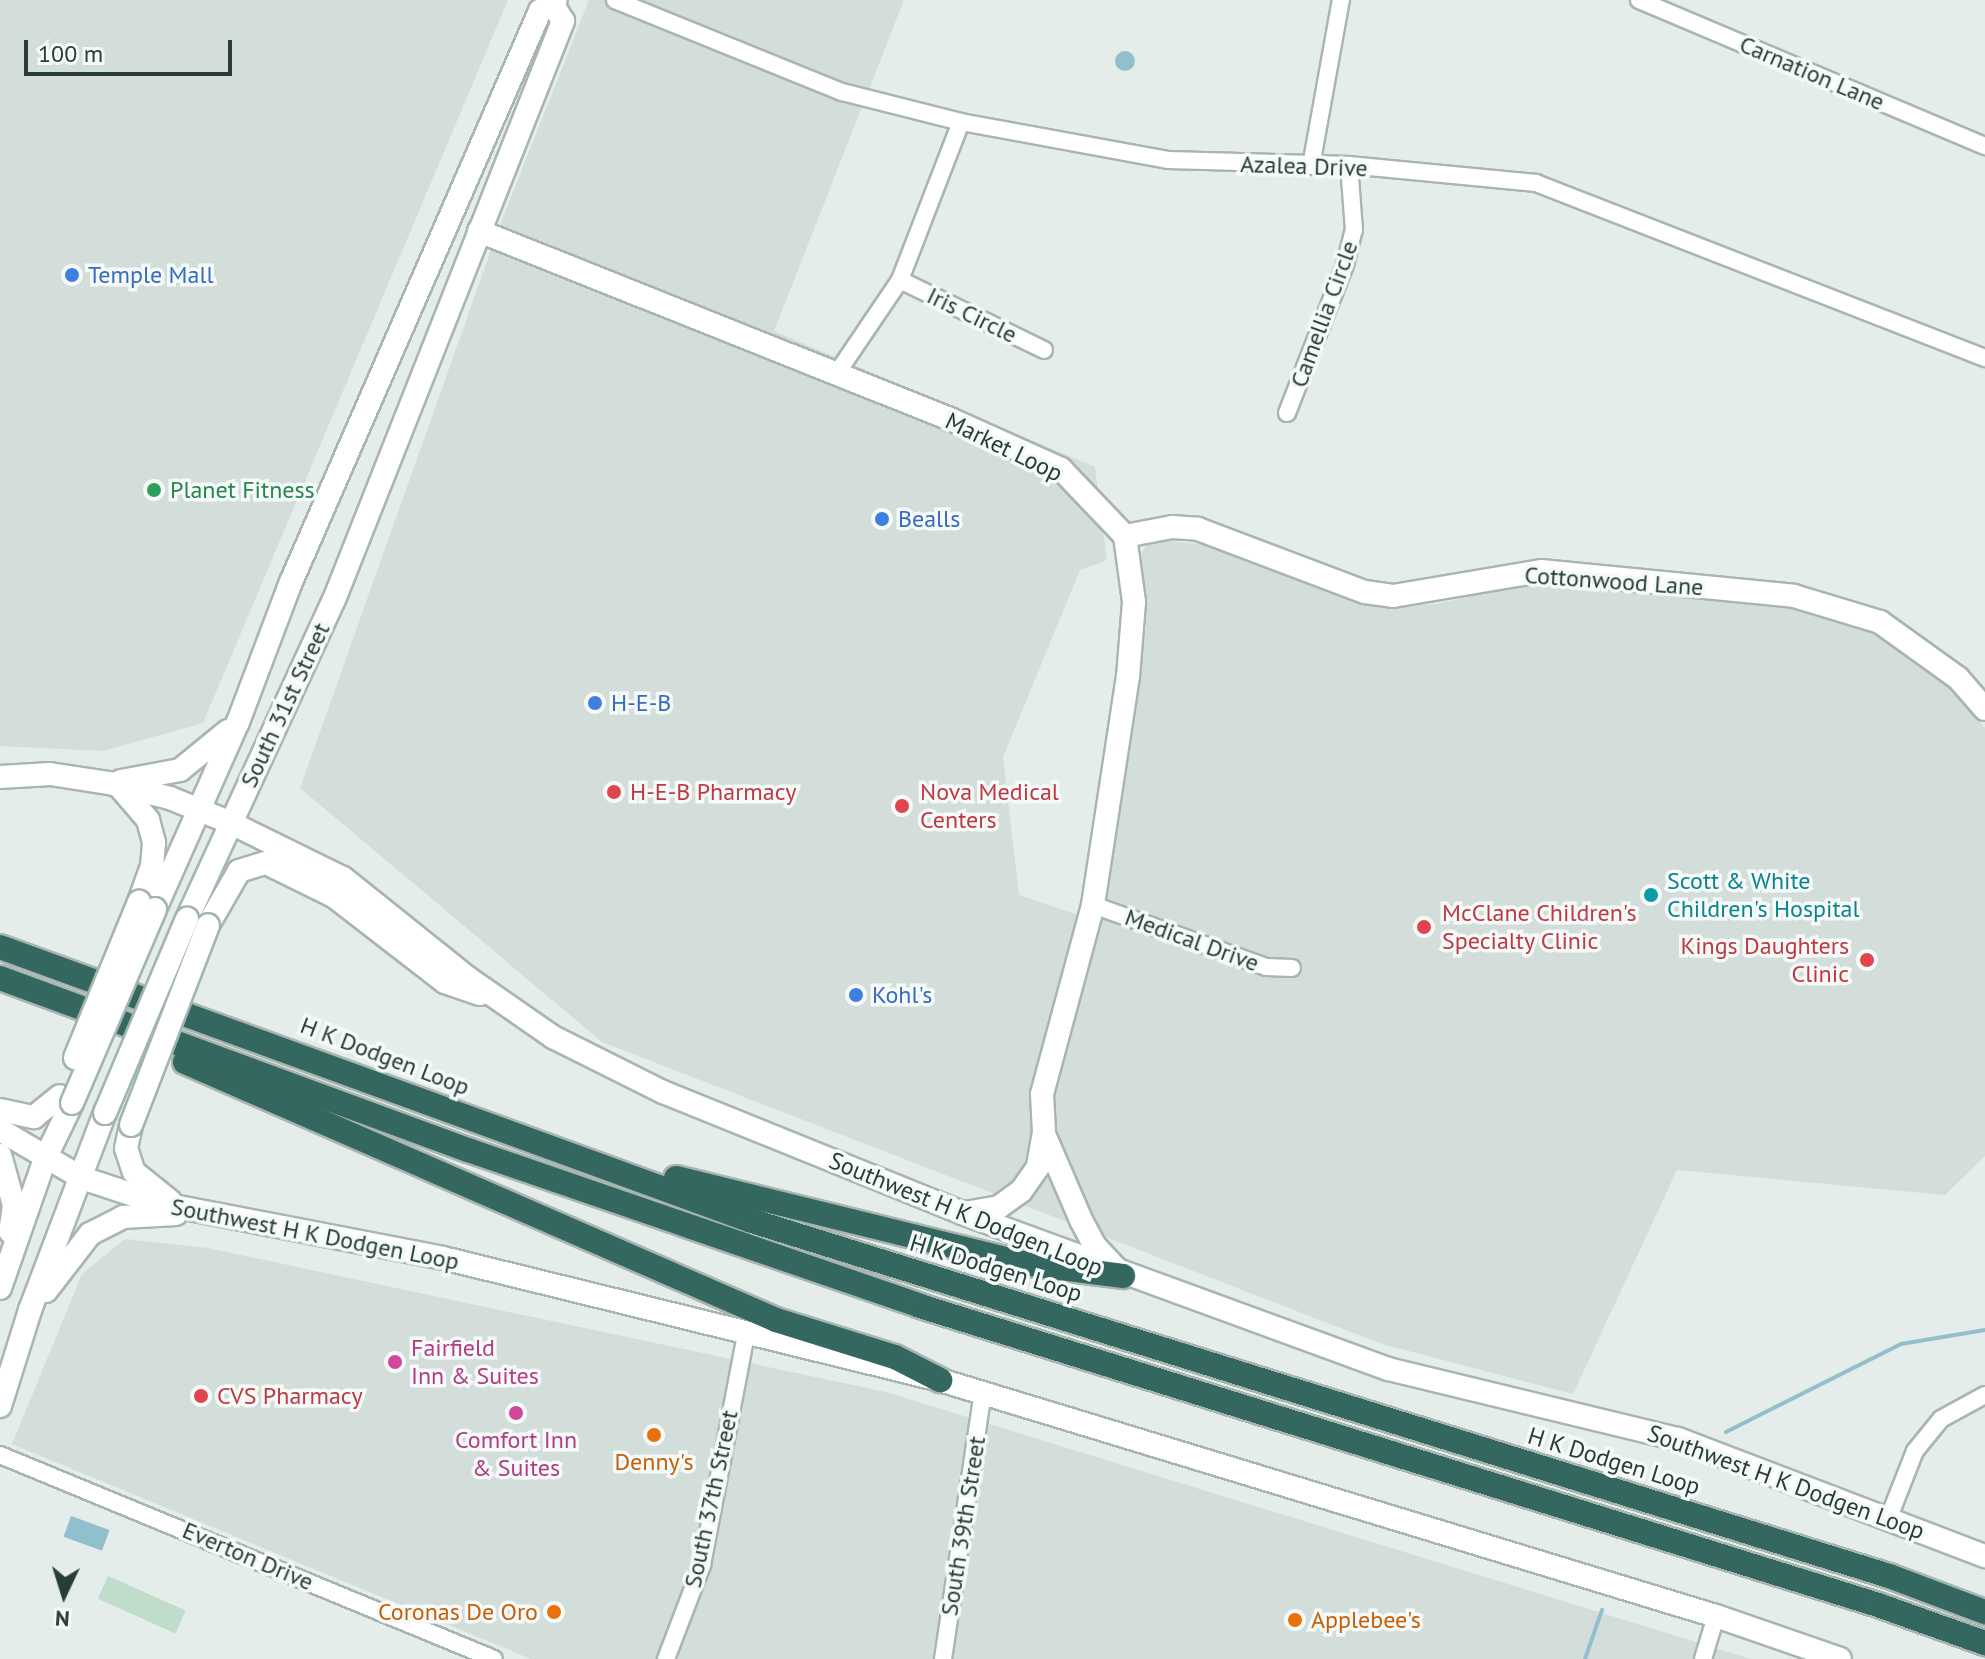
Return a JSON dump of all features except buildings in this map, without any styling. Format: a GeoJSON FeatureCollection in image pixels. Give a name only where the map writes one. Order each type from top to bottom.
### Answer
{"type":"FeatureCollection","features":[{"type":"Feature","properties":{"kind":"highway"},"geometry":{"type":"LineString","coordinates":[[0,931],[90,964],[231,1028]]}},
{"type":"Feature","properties":{"kind":"highway","name":"H K Dodgen Loop"},"geometry":{"type":"LineString","coordinates":[[0,947],[231,1028],[752,1221],[1874,1571],[1985,1612]]}},
{"type":"Feature","properties":{"kind":"highway"},"geometry":{"type":"LineString","coordinates":[[0,978],[468,1150],[906,1301],[1878,1605],[1985,1643]]}},
{"type":"Feature","properties":{"kind":"highway"},"geometry":{"type":"LineString","coordinates":[[0,991],[179,1059],[776,1320],[895,1357],[940,1380]]}},
{"type":"Feature","properties":{"kind":"highway"},"geometry":{"type":"LineString","coordinates":[[451,1112],[716,1189],[1022,1263],[1123,1276]]}},
{"type":"Feature","properties":{"kind":"main road","name":"South 31st Street"},"geometry":{"type":"LineString","coordinates":[[0,1406],[30,1310],[105,1113],[198,922],[229,822],[292,698],[563,21],[554,2],[540,11],[291,582],[238,722],[147,906]]}},
{"type":"Feature","properties":{"kind":"main road","name":"Market Loop"},"geometry":{"type":"LineString","coordinates":[[479,231],[1061,469],[1125,536]]}},
{"type":"Feature","properties":{"kind":"main road","name":"Cottonwood Lane"},"geometry":{"type":"LineString","coordinates":[[1125,536],[1172,527],[1198,529],[1365,592],[1393,596],[1541,571],[1794,596],[1889,627],[1958,678],[1985,709]]}},
{"type":"Feature","properties":{"kind":"main road"},"geometry":{"type":"LineString","coordinates":[[962,1213],[999,1207],[1021,1191],[1038,1167],[1044,1132],[1042,1094],[1093,905],[1130,647],[1134,602],[1125,536]]}},
{"type":"Feature","properties":{"kind":"main road"},"geometry":{"type":"LineString","coordinates":[[114,784],[180,770],[238,722]]}},
{"type":"Feature","properties":{"kind":"main road","name":"Southwest H K Dodgen Loop"},"geometry":{"type":"LineString","coordinates":[[0,777],[50,774],[114,784],[196,808],[229,822],[343,878],[500,1000],[553,1037],[663,1092],[962,1213],[1123,1276],[1388,1369],[1678,1439],[1985,1556]]}},
{"type":"Feature","properties":{"kind":"main road"},"geometry":{"type":"LineString","coordinates":[[0,1288],[66,1099],[147,906],[154,843],[148,820],[114,784]]}},
{"type":"Feature","properties":{"kind":"main road"},"geometry":{"type":"LineString","coordinates":[[188,1211],[134,1172],[126,1148],[198,922],[239,871],[254,863],[279,866],[335,897],[445,982],[500,1000]]}},
{"type":"Feature","properties":{"kind":"main road"},"geometry":{"type":"LineString","coordinates":[[0,1110],[34,1117],[66,1099]]}},
{"type":"Feature","properties":{"kind":"main road","name":"Southwest H K Dodgen Loop"},"geometry":{"type":"LineString","coordinates":[[0,1130],[82,1178],[188,1211],[443,1258],[746,1335],[940,1380],[1716,1616],[1840,1659]]}},
{"type":"Feature","properties":{"kind":"main road"},"geometry":{"type":"LineString","coordinates":[[1044,1132],[1059,1177],[1095,1246],[1123,1276]]}},
{"type":"Feature","properties":{"kind":"main road"},"geometry":{"type":"LineString","coordinates":[[0,1155],[14,1205],[0,1275]]}},
{"type":"Feature","properties":{"kind":"main road"},"geometry":{"type":"LineString","coordinates":[[30,1310],[90,1234],[123,1217],[188,1211]]}},
{"type":"Feature","properties":{"kind":"street","name":"Azalea Drive"},"geometry":{"type":"LineString","coordinates":[[615,0],[842,92],[961,122],[1168,160],[1349,165],[1536,183],[1985,358]]}},
{"type":"Feature","properties":{"kind":"street"},"geometry":{"type":"LineString","coordinates":[[1311,166],[1341,0]]}},
{"type":"Feature","properties":{"kind":"street","name":"Carnation Lane"},"geometry":{"type":"LineString","coordinates":[[1639,0],[1985,146]]}},
{"type":"Feature","properties":{"kind":"street"},"geometry":{"type":"LineString","coordinates":[[835,376],[900,280],[961,122]]}},
{"type":"Feature","properties":{"kind":"street","name":"Camellia Circle"},"geometry":{"type":"LineString","coordinates":[[1287,413],[1354,230],[1349,165]]}},
{"type":"Feature","properties":{"kind":"street","name":"Iris Circle"},"geometry":{"type":"LineString","coordinates":[[900,280],[1044,350]]}},
{"type":"Feature","properties":{"kind":"street","name":"Medical Drive"},"geometry":{"type":"LineString","coordinates":[[1093,905],[1266,967],[1292,968]]}},
{"type":"Feature","properties":{"kind":"street","name":"South 37th Street"},"geometry":{"type":"LineString","coordinates":[[666,1659],[702,1565],[746,1335]]}},
{"type":"Feature","properties":{"kind":"street","name":"South 39th Street"},"geometry":{"type":"LineString","coordinates":[[943,1659],[983,1392]]}},
{"type":"Feature","properties":{"kind":"street"},"geometry":{"type":"LineString","coordinates":[[1889,1517],[1915,1451],[1941,1419],[1985,1395]]}},
{"type":"Feature","properties":{"kind":"street","name":"Everton Drive"},"geometry":{"type":"LineString","coordinates":[[0,1455],[494,1659]]}},
{"type":"Feature","properties":{"kind":"street"},"geometry":{"type":"LineString","coordinates":[[1703,1659],[1716,1616]]}},
{"type":"Feature","properties":{"kind":"shaded area"},"geometry":{"type":"Polygon","coordinates":[[[0,0],[508,0],[203,723],[103,751],[0,746],[0,0]]]}},
{"type":"Feature","properties":{"kind":"shaded area"},"geometry":{"type":"Polygon","coordinates":[[[589,0],[904,0],[774,331],[1095,467],[1107,560],[1080,570],[1003,757],[1019,895],[1099,922],[1146,628],[1138,558],[1151,539],[1225,547],[1331,591],[1389,607],[1437,604],[1523,584],[1571,583],[1801,609],[1850,621],[1892,640],[1941,677],[1985,728],[1985,1156],[1945,1195],[1677,1170],[1573,1394],[1382,1344],[602,1042],[300,788],[500,225],[589,0]]]}},
{"type":"Feature","properties":{"kind":"shaded area"},"geometry":{"type":"Polygon","coordinates":[[[125,1239],[208,1248],[886,1392],[1751,1659],[531,1659],[12,1444],[82,1274],[125,1239]]]}},
{"type":"Feature","properties":{"kind":"green space"},"geometry":{"type":"Polygon","coordinates":[[[108,1576],[186,1611],[175,1633],[98,1599],[108,1576]]]}},
{"type":"Feature","properties":{"kind":"water"},"geometry":{"type":"Polygon","coordinates":[[[1125,51],[1132,54],[1135,61],[1132,68],[1125,71],[1118,68],[1115,61],[1118,54],[1125,51]]]}},
{"type":"Feature","properties":{"kind":"water"},"geometry":{"type":"Polygon","coordinates":[[[71,1516],[110,1530],[102,1551],[63,1537],[71,1516]]]}},
{"type":"Feature","properties":{"kind":"waterway"},"geometry":{"type":"LineString","coordinates":[[1726,1432],[1901,1344],[1985,1330]]}},
{"type":"Feature","properties":{"kind":"waterway"},"geometry":{"type":"LineString","coordinates":[[1585,1659],[1602,1610]]}},
{"type":"Feature","properties":{"kind":"place","name":"Temple Mall"},"geometry":{"type":"Point","coordinates":[72,275]}},
{"type":"Feature","properties":{"kind":"place","name":"Planet Fitness"},"geometry":{"type":"Point","coordinates":[154,490]}},
{"type":"Feature","properties":{"kind":"place","name":"Bealls"},"geometry":{"type":"Point","coordinates":[882,519]}},
{"type":"Feature","properties":{"kind":"place","name":"H-E-B"},"geometry":{"type":"Point","coordinates":[595,703]}},
{"type":"Feature","properties":{"kind":"place","name":"H-E-B Pharmacy"},"geometry":{"type":"Point","coordinates":[614,792]}},
{"type":"Feature","properties":{"kind":"place","name":"Nova Medical Centers"},"geometry":{"type":"Point","coordinates":[902,806]}},
{"type":"Feature","properties":{"kind":"place","name":"Scott & White Children's Hospital"},"geometry":{"type":"Point","coordinates":[1651,895]}},
{"type":"Feature","properties":{"kind":"place","name":"McClane Children's Specialty Clinic"},"geometry":{"type":"Point","coordinates":[1424,927]}},
{"type":"Feature","properties":{"kind":"place","name":"Kings Daughters Clinic"},"geometry":{"type":"Point","coordinates":[1867,960]}},
{"type":"Feature","properties":{"kind":"place","name":"Kohl's"},"geometry":{"type":"Point","coordinates":[856,995]}},
{"type":"Feature","properties":{"kind":"place","name":"Fairfield Inn & Suites"},"geometry":{"type":"Point","coordinates":[395,1362]}},
{"type":"Feature","properties":{"kind":"place","name":"CVS Pharmacy"},"geometry":{"type":"Point","coordinates":[201,1396]}},
{"type":"Feature","properties":{"kind":"place","name":"Comfort Inn & Suites"},"geometry":{"type":"Point","coordinates":[516,1413]}},
{"type":"Feature","properties":{"kind":"place","name":"Denny's"},"geometry":{"type":"Point","coordinates":[654,1435]}},
{"type":"Feature","properties":{"kind":"place","name":"Coronas De Oro"},"geometry":{"type":"Point","coordinates":[554,1612]}},
{"type":"Feature","properties":{"kind":"place","name":"Applebee's"},"geometry":{"type":"Point","coordinates":[1295,1620]}}]}
